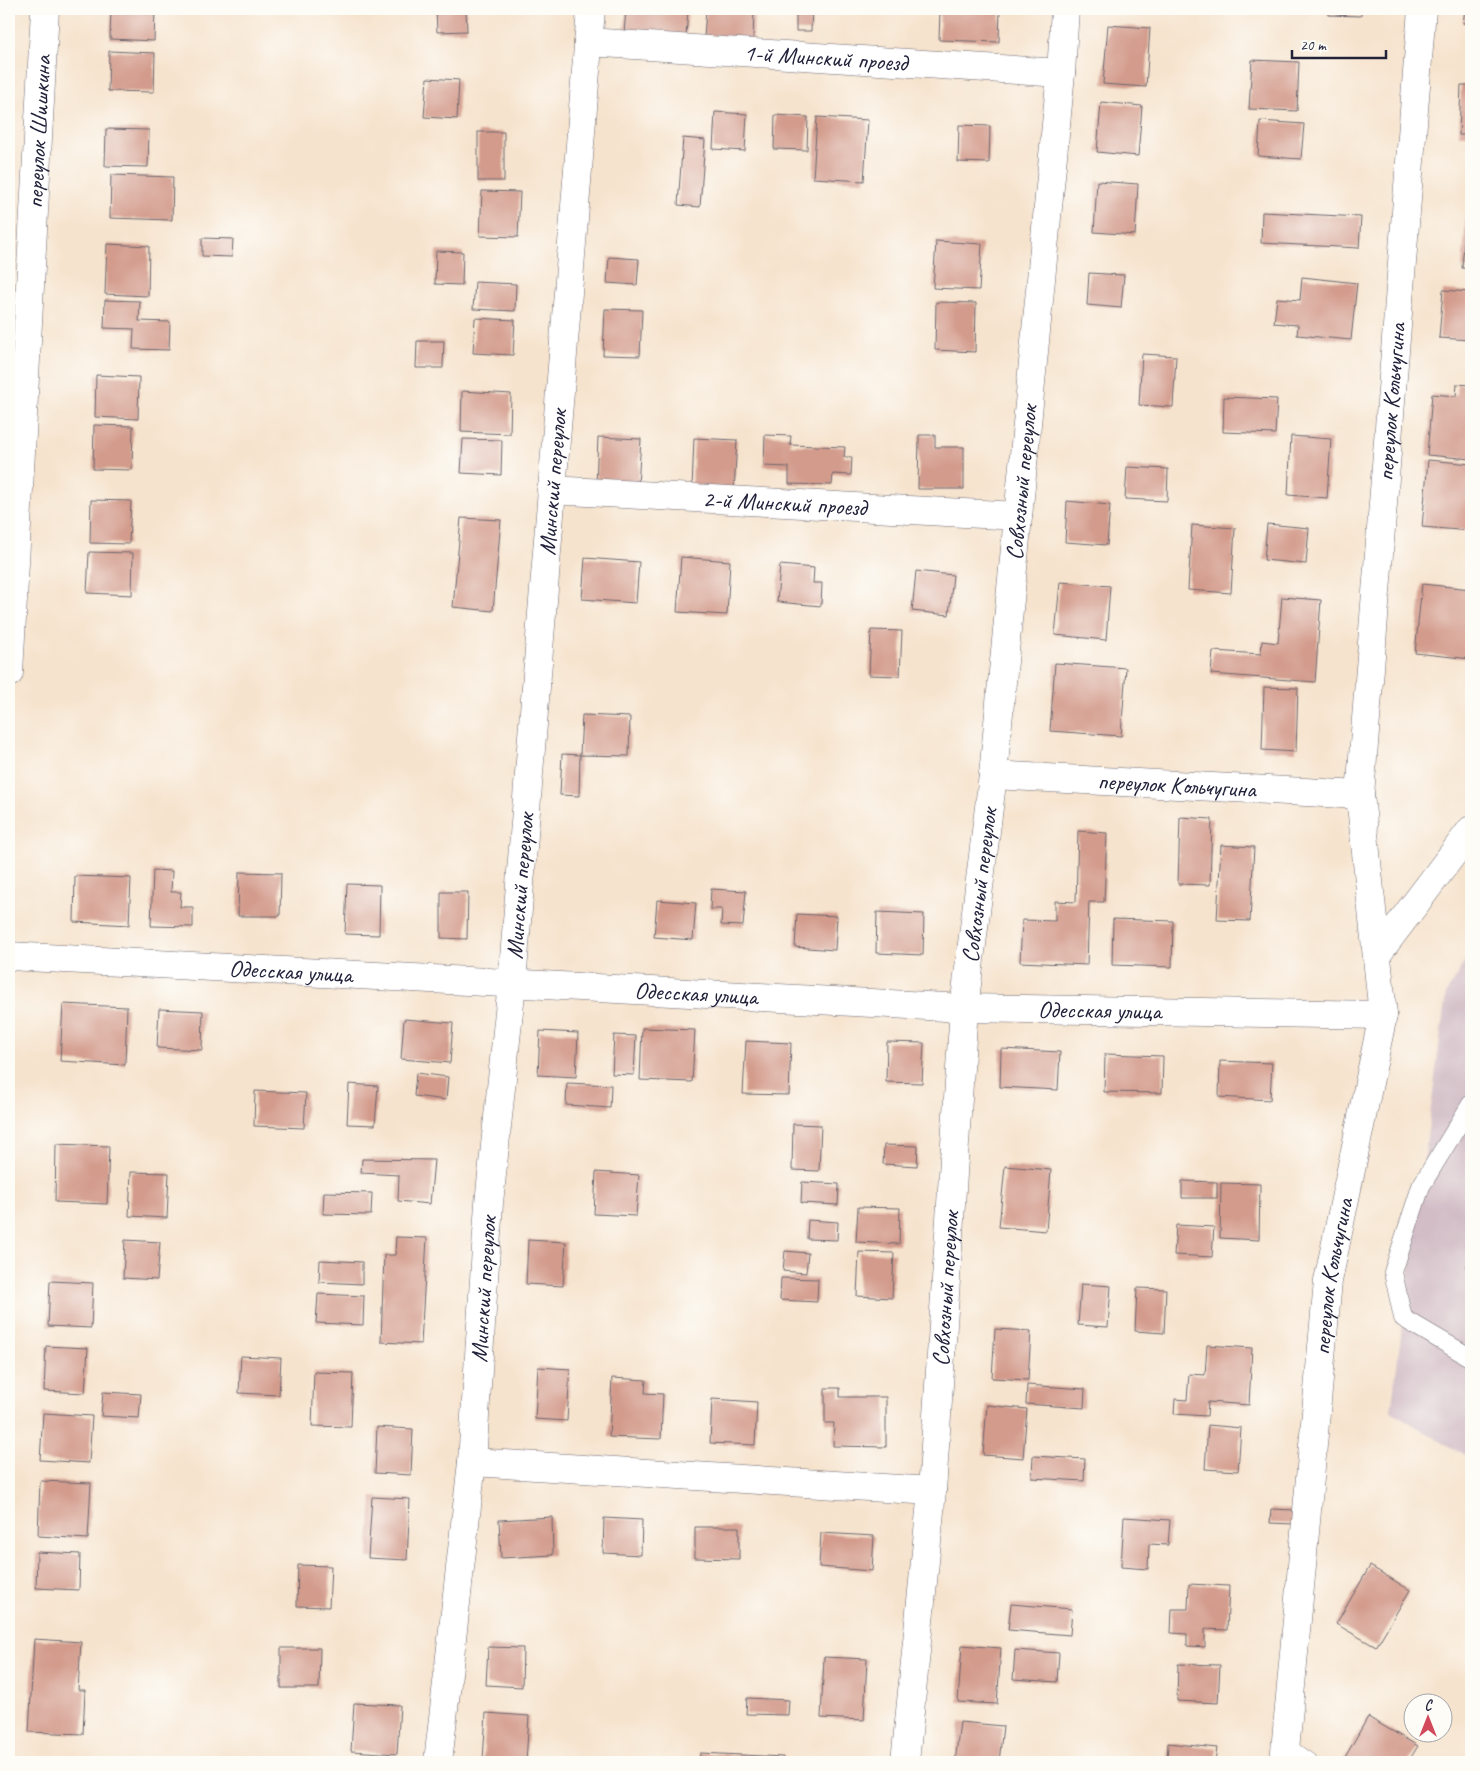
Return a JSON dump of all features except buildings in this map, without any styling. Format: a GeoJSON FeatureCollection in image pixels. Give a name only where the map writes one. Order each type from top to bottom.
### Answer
{"type":"FeatureCollection","features":[{"type":"Feature","properties":{"kind":"street","name":"переулок Шишкина"},"geometry":{"type":"LineString","coordinates":[[9,673],[46,9]]}},
{"type":"Feature","properties":{"kind":"street","name":"Минский переулок"},"geometry":{"type":"LineString","coordinates":[[438,1762],[472,1462],[489,1203],[512,983],[591,9]]}},
{"type":"Feature","properties":{"kind":"street","name":"Совхозный переулок"},"geometry":{"type":"LineString","coordinates":[[905,1762],[932,1491],[964,1008],[993,775],[1062,72],[1065,9]]}},
{"type":"Feature","properties":{"kind":"street","name":"переулок Кольчугина"},"geometry":{"type":"LineString","coordinates":[[1285,1755],[1328,1281],[1383,1015],[1360,795],[1422,9]]}},
{"type":"Feature","properties":{"kind":"street","name":"1-й Минский проезд"},"geometry":{"type":"LineString","coordinates":[[588,42],[1062,72]]}},
{"type":"Feature","properties":{"kind":"street","name":"2-й Минский проезд"},"geometry":{"type":"LineString","coordinates":[[551,490],[1018,516]]}},
{"type":"Feature","properties":{"kind":"street","name":"переулок Кольчугина"},"geometry":{"type":"LineString","coordinates":[[993,775],[1360,795]]}},
{"type":"Feature","properties":{"kind":"street"},"geometry":{"type":"LineString","coordinates":[[1378,953],[1471,830]]}},
{"type":"Feature","properties":{"kind":"street","name":"Одесская улица"},"geometry":{"type":"LineString","coordinates":[[9,956],[964,1008],[1383,1015]]}},
{"type":"Feature","properties":{"kind":"street"},"geometry":{"type":"LineString","coordinates":[[472,1462],[932,1491]]}},
{"type":"Feature","properties":{"kind":"lane"},"geometry":{"type":"LineString","coordinates":[[1471,1104],[1421,1186],[1393,1272],[1403,1318],[1471,1358]]}},
{"type":"Feature","properties":{"kind":"lane"},"geometry":{"type":"LineString","coordinates":[[1285,1755],[1308,1762]]}},
{"type":"Feature","properties":{"kind":"shaded area"},"geometry":{"type":"Polygon","coordinates":[[[1471,950],[1471,1460],[1391,1411],[1446,994],[1471,950]]]}}]}
